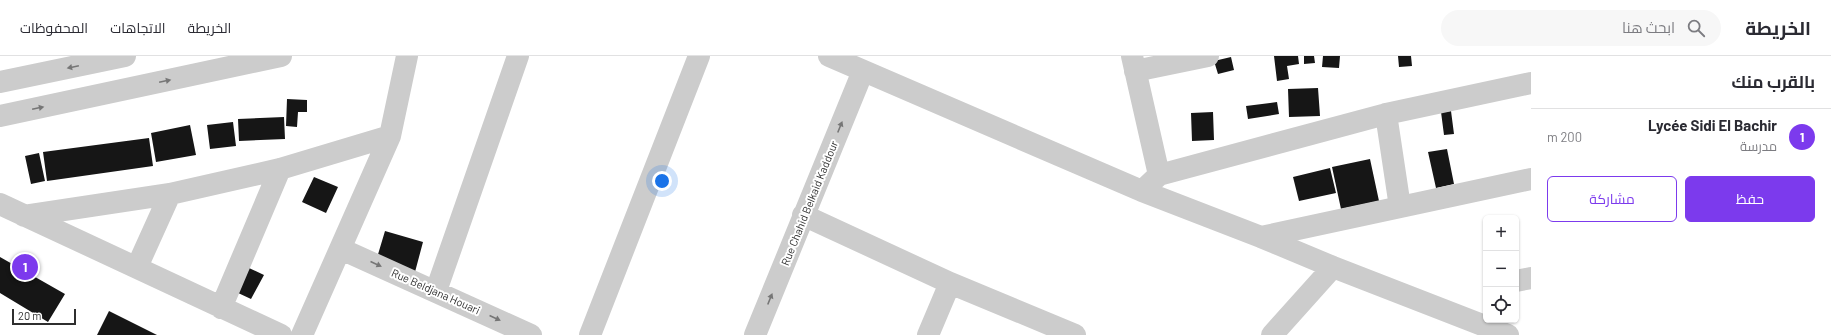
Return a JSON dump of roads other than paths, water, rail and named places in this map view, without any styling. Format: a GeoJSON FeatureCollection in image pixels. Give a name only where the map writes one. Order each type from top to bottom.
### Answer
{"type":"FeatureCollection","features":[{"type":"Feature","properties":{"kind":"street"},"geometry":{"type":"LineString","coordinates":[[0,82],[125,56]]}},
{"type":"Feature","properties":{"kind":"street"},"geometry":{"type":"LineString","coordinates":[[0,116],[281,56]]}},
{"type":"Feature","properties":{"kind":"street"},"geometry":{"type":"LineString","coordinates":[[302,335],[390,136],[407,56]]}},
{"type":"Feature","properties":{"kind":"street"},"geometry":{"type":"LineString","coordinates":[[436,291],[518,56]]}},
{"type":"Feature","properties":{"kind":"street"},"geometry":{"type":"LineString","coordinates":[[590,335],[699,56]]}},
{"type":"Feature","properties":{"kind":"street"},"geometry":{"type":"LineString","coordinates":[[829,56],[1142,191],[1508,335]]}},
{"type":"Feature","properties":{"kind":"street"},"geometry":{"type":"LineString","coordinates":[[1159,175],[1134,63],[1208,56]]}},
{"type":"Feature","properties":{"kind":"street","name":"Rue Chahid Belkaid Kaddour"},"geometry":{"type":"LineString","coordinates":[[755,335],[863,71]]}},
{"type":"Feature","properties":{"kind":"street"},"geometry":{"type":"LineString","coordinates":[[1142,191],[1159,175],[1386,114],[1531,83]]}},
{"type":"Feature","properties":{"kind":"street"},"geometry":{"type":"LineString","coordinates":[[1386,114],[1400,207]]}},
{"type":"Feature","properties":{"kind":"street"},"geometry":{"type":"LineString","coordinates":[[24,216],[170,194],[280,169],[390,136]]}},
{"type":"Feature","properties":{"kind":"street"},"geometry":{"type":"LineString","coordinates":[[221,308],[280,169]]}},
{"type":"Feature","properties":{"kind":"street"},"geometry":{"type":"LineString","coordinates":[[1261,237],[1531,179]]}},
{"type":"Feature","properties":{"kind":"street"},"geometry":{"type":"LineString","coordinates":[[137,267],[170,194]]}},
{"type":"Feature","properties":{"kind":"street"},"geometry":{"type":"LineString","coordinates":[[0,204],[281,335]]}},
{"type":"Feature","properties":{"kind":"street"},"geometry":{"type":"LineString","coordinates":[[804,215],[950,283],[1075,335]]}},
{"type":"Feature","properties":{"kind":"street","name":"Rue Beldjana Houari"},"geometry":{"type":"LineString","coordinates":[[340,249],[531,335]]}},
{"type":"Feature","properties":{"kind":"street"},"geometry":{"type":"LineString","coordinates":[[1272,335],[1333,267]]}},
{"type":"Feature","properties":{"kind":"street"},"geometry":{"type":"LineString","coordinates":[[1519,280],[1531,278]]}},
{"type":"Feature","properties":{"kind":"street"},"geometry":{"type":"LineString","coordinates":[[928,335],[950,283]]}},
{"type":"Feature","properties":{"kind":"place","name":"Lycée Sidi El Bachir"},"geometry":{"type":"Point","coordinates":[25,267]}}]}
